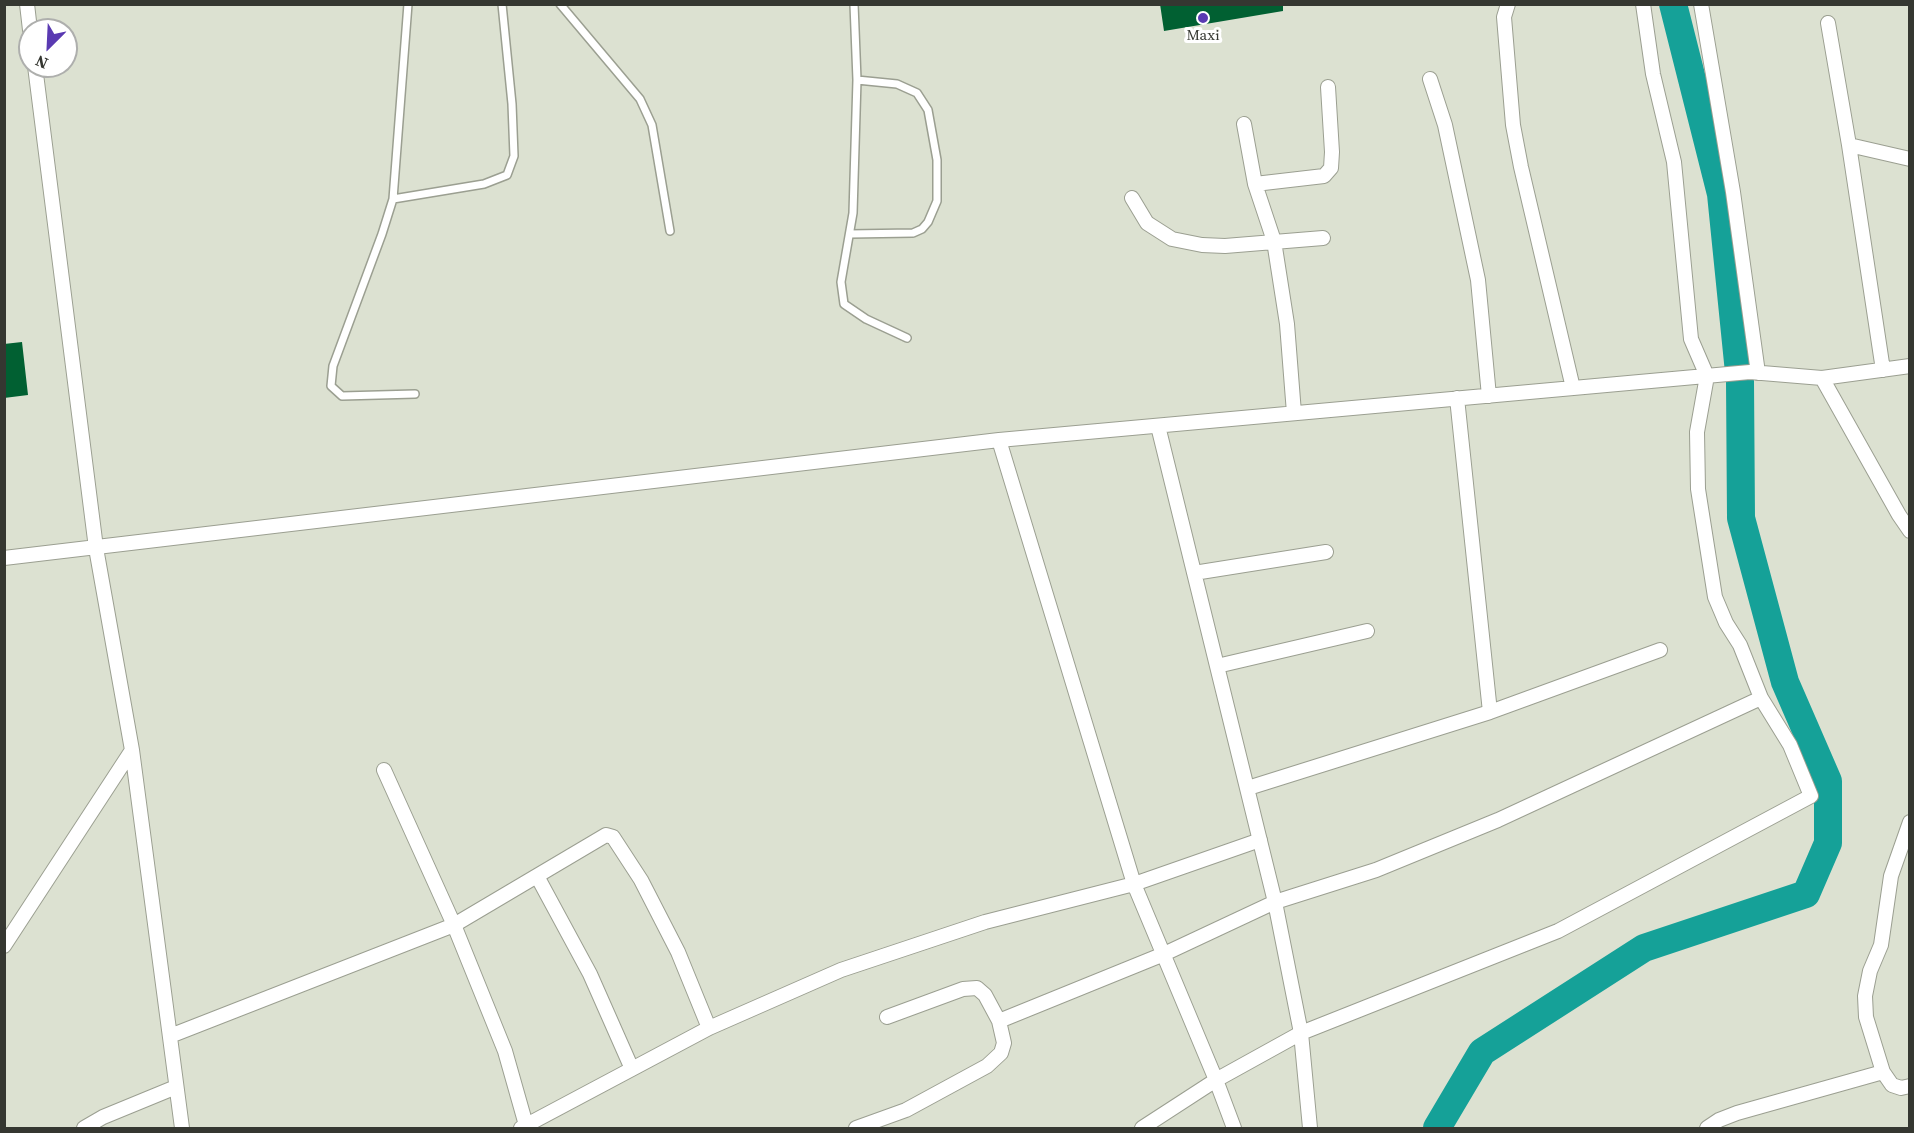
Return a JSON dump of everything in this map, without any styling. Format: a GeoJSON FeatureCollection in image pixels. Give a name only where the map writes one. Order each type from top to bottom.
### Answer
{"type":"FeatureCollection","features":[{"type":"Feature","properties":{"kind":"street"},"geometry":{"type":"LineString","coordinates":[[1508,4],[1504,18],[1513,125],[1573,388]]}},
{"type":"Feature","properties":{"kind":"street"},"geometry":{"type":"LineString","coordinates":[[1142,1128],[1216,1080],[1301,1034],[1558,931],[1811,796],[1790,745],[1761,698],[1740,645],[1726,623],[1714,597],[1698,489],[1697,432],[1707,376],[1690,339],[1674,162],[1653,74],[1643,4]]}},
{"type":"Feature","properties":{"kind":"street"},"geometry":{"type":"LineString","coordinates":[[1701,4],[1733,192],[1754,372]]}},
{"type":"Feature","properties":{"kind":"street"},"geometry":{"type":"LineString","coordinates":[[1828,23],[1850,145],[1883,369]]}},
{"type":"Feature","properties":{"kind":"street"},"geometry":{"type":"LineString","coordinates":[[37,78],[96,548],[132,750],[182,1128]]}},
{"type":"Feature","properties":{"kind":"street"},"geometry":{"type":"LineString","coordinates":[[1430,79],[1445,125],[1478,280],[1489,396]]}},
{"type":"Feature","properties":{"kind":"street"},"geometry":{"type":"LineString","coordinates":[[1256,184],[1324,176],[1331,168],[1328,87]]}},
{"type":"Feature","properties":{"kind":"street"},"geometry":{"type":"LineString","coordinates":[[1244,124],[1256,184],[1274,241],[1287,324],[1294,413]]}},
{"type":"Feature","properties":{"kind":"street"},"geometry":{"type":"LineString","coordinates":[[1850,145],[1910,159]]}},
{"type":"Feature","properties":{"kind":"street"},"geometry":{"type":"LineString","coordinates":[[1131,198],[1147,223],[1172,239],[1202,245],[1225,246],[1323,238]]}},
{"type":"Feature","properties":{"kind":"street"},"geometry":{"type":"LineString","coordinates":[[4,558],[999,440],[1723,374],[1754,372],[1822,378],[1910,366]]}},
{"type":"Feature","properties":{"kind":"street"},"geometry":{"type":"LineString","coordinates":[[1822,378],[1910,531]]}},
{"type":"Feature","properties":{"kind":"street"},"geometry":{"type":"LineString","coordinates":[[1457,399],[1490,712]]}},
{"type":"Feature","properties":{"kind":"street"},"geometry":{"type":"LineString","coordinates":[[1158,426],[1275,902],[1301,1034],[1310,1128]]}},
{"type":"Feature","properties":{"kind":"street"},"geometry":{"type":"LineString","coordinates":[[999,440],[1134,884],[1234,1128]]}},
{"type":"Feature","properties":{"kind":"street"},"geometry":{"type":"LineString","coordinates":[[1194,573],[1326,552]]}},
{"type":"Feature","properties":{"kind":"street"},"geometry":{"type":"LineString","coordinates":[[1217,666],[1367,631]]}},
{"type":"Feature","properties":{"kind":"street"},"geometry":{"type":"LineString","coordinates":[[1248,788],[1490,712],[1660,650]]}},
{"type":"Feature","properties":{"kind":"street"},"geometry":{"type":"LineString","coordinates":[[999,1021],[1164,954],[1275,902],[1376,870],[1498,820],[1761,698]]}},
{"type":"Feature","properties":{"kind":"street"},"geometry":{"type":"LineString","coordinates":[[4,946],[132,750]]}},
{"type":"Feature","properties":{"kind":"street"},"geometry":{"type":"LineString","coordinates":[[384,770],[454,925],[505,1052],[524,1127],[709,1028],[841,970],[985,922],[1134,884],[1260,840]]}},
{"type":"Feature","properties":{"kind":"street"},"geometry":{"type":"LineString","coordinates":[[1910,822],[1891,876],[1881,945],[1870,971],[1865,996],[1866,1017],[1883,1072],[1892,1085],[1901,1088],[1910,1086]]}},
{"type":"Feature","properties":{"kind":"street"},"geometry":{"type":"LineString","coordinates":[[170,1036],[454,925],[606,835],[613,837],[641,880],[678,952],[709,1028]]}},
{"type":"Feature","properties":{"kind":"street"},"geometry":{"type":"LineString","coordinates":[[537,876],[590,974],[632,1069]]}},
{"type":"Feature","properties":{"kind":"street"},"geometry":{"type":"LineString","coordinates":[[856,1128],[906,1110],[987,1066],[1001,1053],[1005,1043],[999,1021],[985,995],[976,988],[963,989],[886,1017]]}},
{"type":"Feature","properties":{"kind":"street"},"geometry":{"type":"LineString","coordinates":[[1707,1128],[1737,1113],[1883,1072]]}},
{"type":"Feature","properties":{"kind":"street"},"geometry":{"type":"LineString","coordinates":[[84,1128],[103,1117],[176,1088]]}},
{"type":"Feature","properties":{"kind":"lane"},"geometry":{"type":"LineString","coordinates":[[408,4],[393,198],[333,366],[331,386],[342,396],[415,394]]}},
{"type":"Feature","properties":{"kind":"lane"},"geometry":{"type":"LineString","coordinates":[[393,198],[484,184],[507,175],[514,156],[514,146],[502,4]]}},
{"type":"Feature","properties":{"kind":"lane"},"geometry":{"type":"LineString","coordinates":[[560,4],[640,99],[652,125],[670,231]]}},
{"type":"Feature","properties":{"kind":"lane"},"geometry":{"type":"LineString","coordinates":[[854,4],[857,80],[853,213],[841,282],[844,304],[866,320],[908,338]]}},
{"type":"Feature","properties":{"kind":"lane"},"geometry":{"type":"LineString","coordinates":[[850,234],[913,233],[922,229],[928,222],[937,201],[937,160],[928,110],[917,93],[897,84],[857,80]]}},
{"type":"Feature","properties":{"kind":"building","name":"Maxi"},"geometry":{"type":"Polygon","coordinates":[[[1160,4],[1283,4],[1283,11],[1164,31],[1160,4]]]}},
{"type":"Feature","properties":{"kind":"building"},"geometry":{"type":"Polygon","coordinates":[[[22,342],[28,395],[4,398],[4,344],[22,342]]]}},
{"type":"Feature","properties":{"kind":"waterway"},"geometry":{"type":"LineString","coordinates":[[1437,1128],[1482,1052],[1644,948],[1806,894],[1828,843],[1828,781],[1785,682],[1741,518],[1740,382],[1721,194],[1673,4]]}},
{"type":"Feature","properties":{"kind":"place","name":"Maxi"},"geometry":{"type":"Point","coordinates":[1203,18]}}]}
